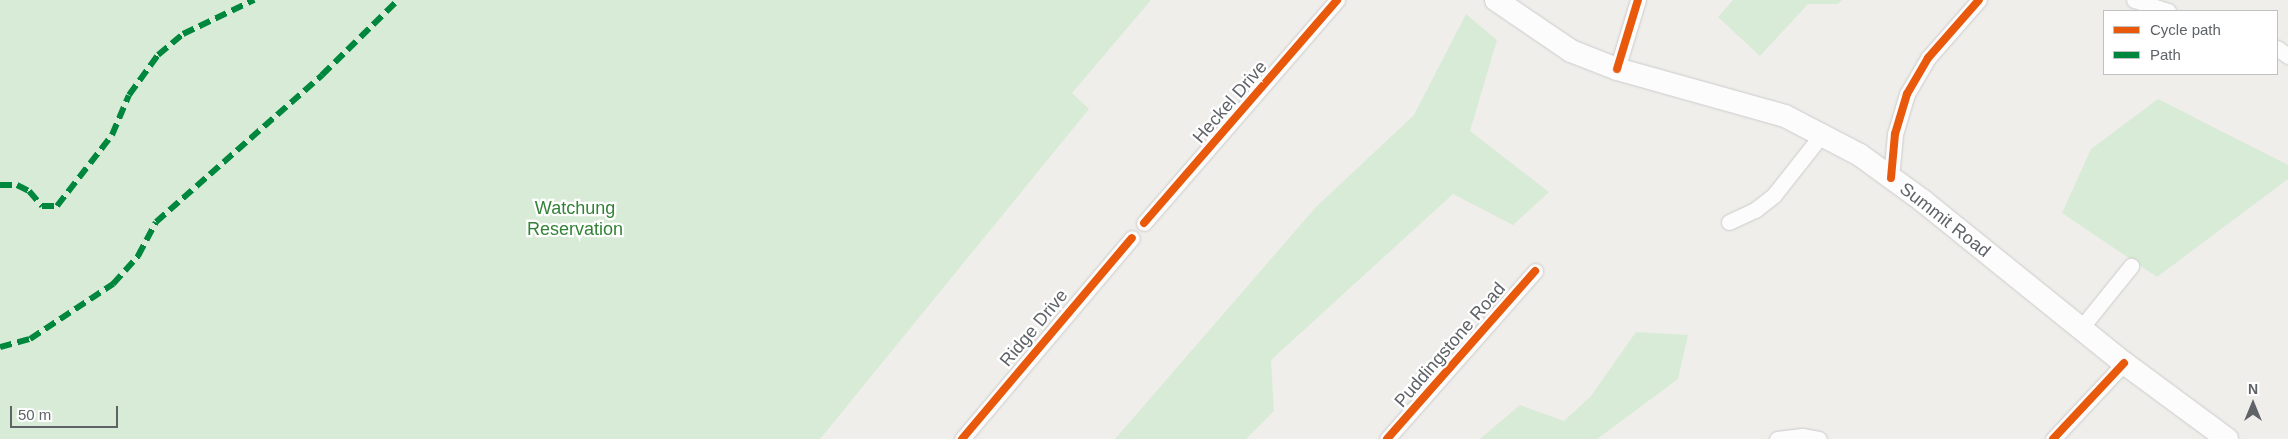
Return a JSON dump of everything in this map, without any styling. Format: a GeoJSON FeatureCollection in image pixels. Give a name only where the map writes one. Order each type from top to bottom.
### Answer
{"type":"FeatureCollection","features":[{"type":"Feature","properties":{"kind":"main road","name":"Summit Road"},"geometry":{"type":"LineString","coordinates":[[1496,0],[1571,51],[1616,69],[1785,116],[1824,134],[1890,178],[2124,363],[2227,439]]}},
{"type":"Feature","properties":{"kind":"street","name":"Heckel Drive"},"geometry":{"type":"LineString","coordinates":[[1144,223],[1337,0]]}},
{"type":"Feature","properties":{"kind":"street"},"geometry":{"type":"LineString","coordinates":[[1616,69],[1638,0]]}},
{"type":"Feature","properties":{"kind":"street"},"geometry":{"type":"LineString","coordinates":[[1890,178],[1894,134],[1907,94],[1928,58],[1979,0]]}},
{"type":"Feature","properties":{"kind":"street"},"geometry":{"type":"LineString","coordinates":[[2134,0],[2165,10]]}},
{"type":"Feature","properties":{"kind":"street"},"geometry":{"type":"LineString","coordinates":[[1729,222],[1755,210],[1774,195],[1824,134]]}},
{"type":"Feature","properties":{"kind":"street","name":"Ridge Drive"},"geometry":{"type":"LineString","coordinates":[[962,439],[1132,238]]}},
{"type":"Feature","properties":{"kind":"street"},"geometry":{"type":"LineString","coordinates":[[2081,328],[2131,266]]}},
{"type":"Feature","properties":{"kind":"street","name":"Puddingstone Road"},"geometry":{"type":"LineString","coordinates":[[1387,439],[1535,271]]}},
{"type":"Feature","properties":{"kind":"street"},"geometry":{"type":"LineString","coordinates":[[2053,439],[2124,363]]}},
{"type":"Feature","properties":{"kind":"street"},"geometry":{"type":"LineString","coordinates":[[1777,439],[1802,436],[1819,439]]}},
{"type":"Feature","properties":{"kind":"green space","name":"Watchung Reservation"},"geometry":{"type":"Polygon","coordinates":[[[0,0],[1151,0],[1072,93],[1089,109],[820,439],[0,439],[0,0]]]}},
{"type":"Feature","properties":{"kind":"green space"},"geometry":{"type":"Polygon","coordinates":[[[1733,0],[1842,0],[1838,4],[1808,4],[1760,56],[1718,17],[1733,0]]]}},
{"type":"Feature","properties":{"kind":"green space"},"geometry":{"type":"Polygon","coordinates":[[[1466,14],[1497,40],[1470,131],[1549,192],[1513,225],[1453,194],[1271,360],[1274,411],[1246,439],[1115,439],[1316,207],[1414,115],[1466,14]]]}},
{"type":"Feature","properties":{"kind":"green space"},"geometry":{"type":"Polygon","coordinates":[[[2158,99],[2288,165],[2288,179],[2157,277],[2062,213],[2091,149],[2158,99]]]}},
{"type":"Feature","properties":{"kind":"green space"},"geometry":{"type":"Polygon","coordinates":[[[1636,332],[1688,335],[1678,379],[1597,439],[1480,439],[1520,405],[1564,421],[1591,396],[1636,332]]]}},
{"type":"Feature","properties":{"kind":"marked path"},"geometry":{"type":"LineString","coordinates":[[0,185],[17,185],[29,191],[42,206],[57,206],[112,135],[129,95],[158,55],[183,34],[254,0]]}},
{"type":"Feature","properties":{"kind":"marked path"},"geometry":{"type":"LineString","coordinates":[[0,347],[30,339],[113,284],[138,256],[156,222],[322,75],[398,0]]}},
{"type":"Feature","properties":{"kind":"cycle path"},"geometry":{"type":"LineString","coordinates":[[1144,223],[1337,0]]}},
{"type":"Feature","properties":{"kind":"cycle path"},"geometry":{"type":"LineString","coordinates":[[1617,69],[1638,0]]}},
{"type":"Feature","properties":{"kind":"cycle path"},"geometry":{"type":"LineString","coordinates":[[1891,178],[1895,134],[1907,94],[1928,58],[1979,0]]}},
{"type":"Feature","properties":{"kind":"cycle path"},"geometry":{"type":"LineString","coordinates":[[962,439],[1132,238]]}},
{"type":"Feature","properties":{"kind":"cycle path"},"geometry":{"type":"LineString","coordinates":[[1387,439],[1535,271]]}},
{"type":"Feature","properties":{"kind":"cycle path"},"geometry":{"type":"LineString","coordinates":[[2053,439],[2124,363]]}}]}
